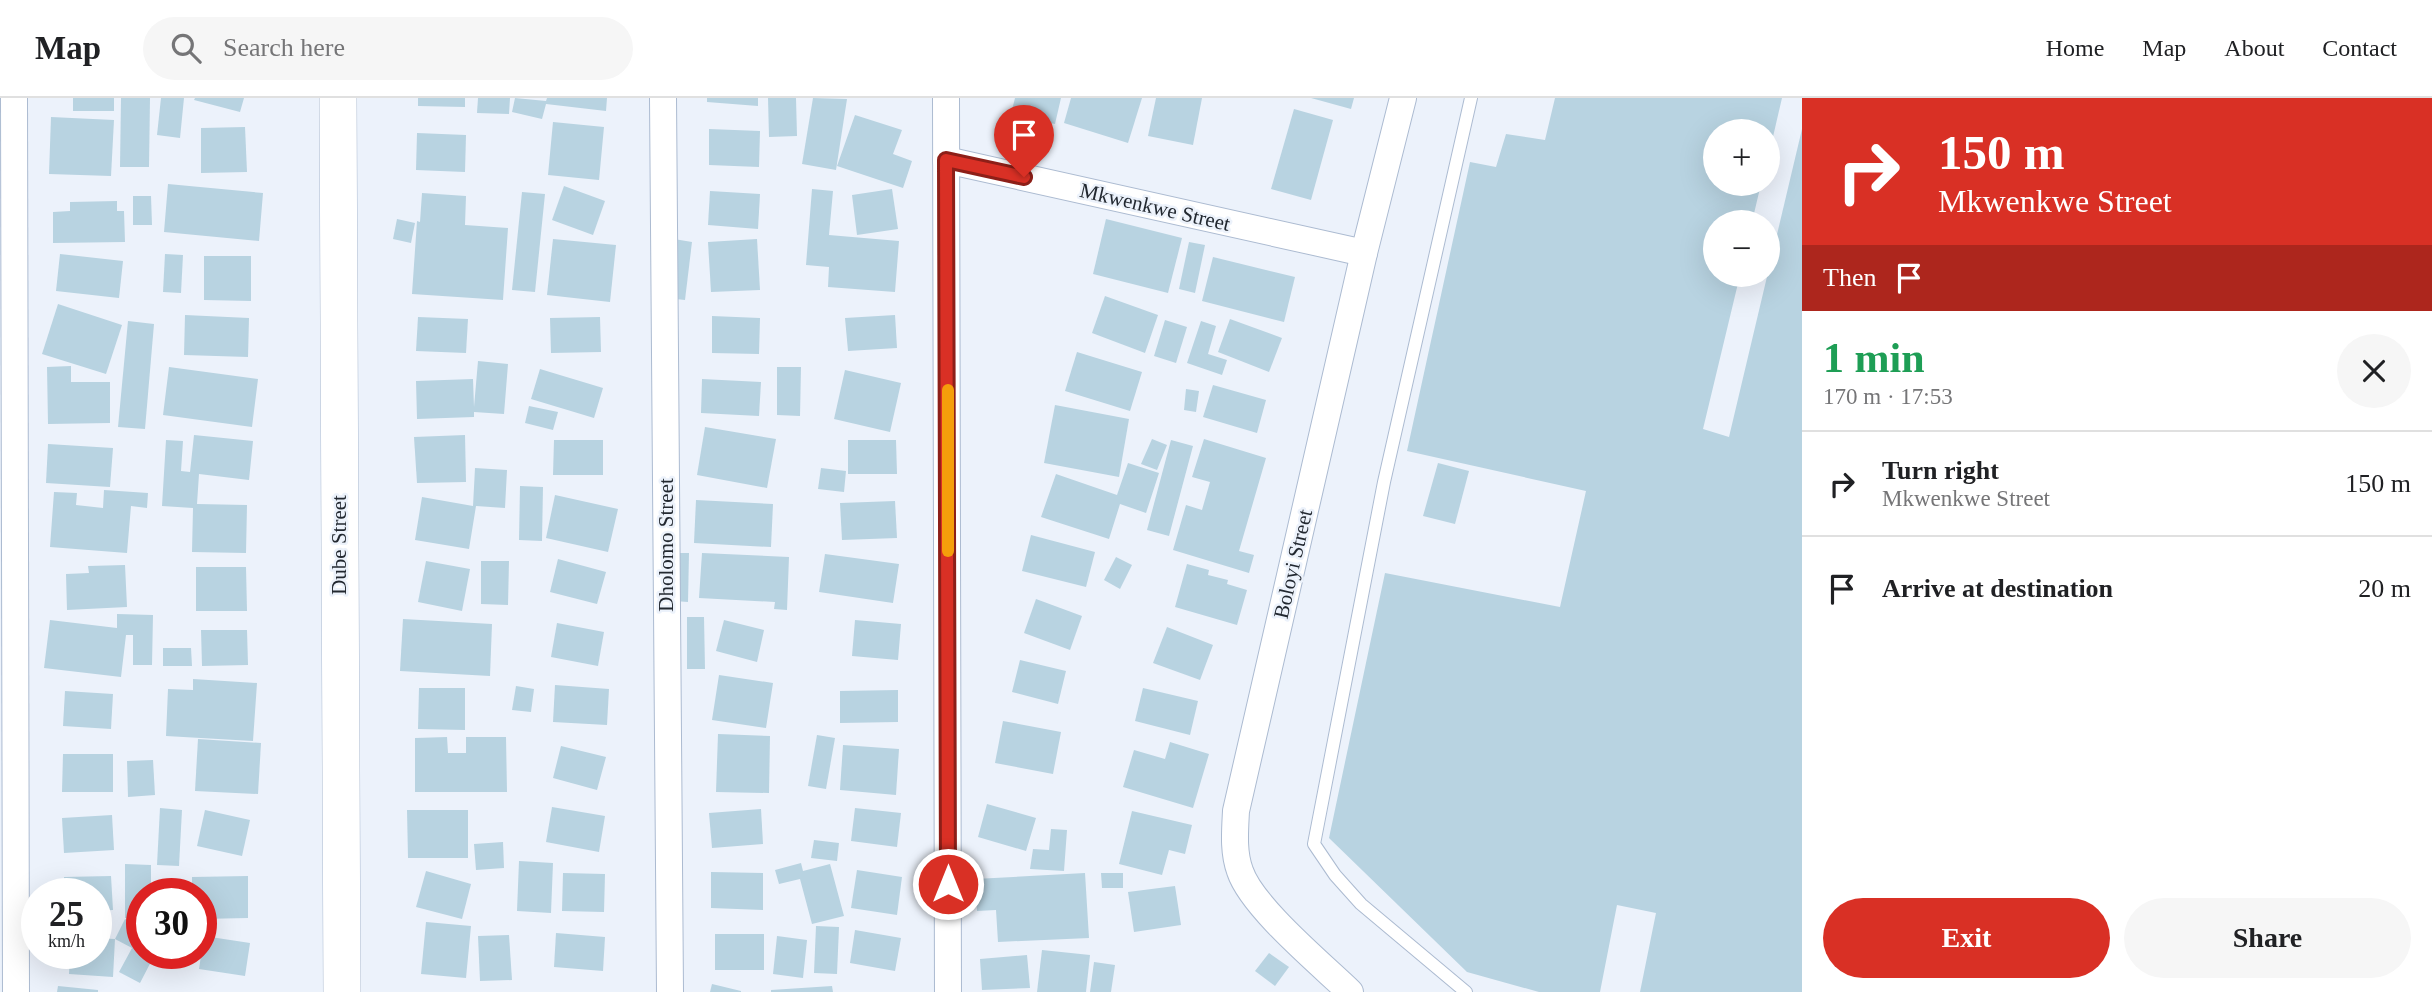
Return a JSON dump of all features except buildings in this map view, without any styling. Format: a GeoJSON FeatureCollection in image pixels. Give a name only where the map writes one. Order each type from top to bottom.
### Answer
{"type":"FeatureCollection","features":[{"type":"Feature","properties":{"kind":"street"},"geometry":{"type":"LineString","coordinates":[[14,98],[7,251],[7,833],[16,992]]}},
{"type":"Feature","properties":{"kind":"street","name":"Dube Street"},"geometry":{"type":"LineString","coordinates":[[338,98],[342,992]]}},
{"type":"Feature","properties":{"kind":"street","name":"Dholomo Street"},"geometry":{"type":"LineString","coordinates":[[663,98],[670,992]]}},
{"type":"Feature","properties":{"kind":"street"},"geometry":{"type":"LineString","coordinates":[[946,98],[948,992]]}},
{"type":"Feature","properties":{"kind":"street","name":"Boloyi Street"},"geometry":{"type":"LineString","coordinates":[[1350,992],[1251,894],[1240,872],[1235,849],[1236,811],[1364,253],[1403,98]]}},
{"type":"Feature","properties":{"kind":"street","name":"Mkwenkwe Street"},"geometry":{"type":"LineString","coordinates":[[946,160],[1364,253]]}},
{"type":"Feature","properties":{"kind":"lane"},"geometry":{"type":"LineString","coordinates":[[1466,992],[1362,904],[1335,875],[1314,844],[1384,482],[1471,98]]}},
{"type":"Feature","properties":{"kind":"slow traffic"},"geometry":{"type":"LineString","coordinates":[[948,390],[948,551]]}},
{"type":"Feature","properties":{"kind":"route"},"geometry":{"type":"LineString","coordinates":[[948,884],[946,160],[1024,177]]}}]}
